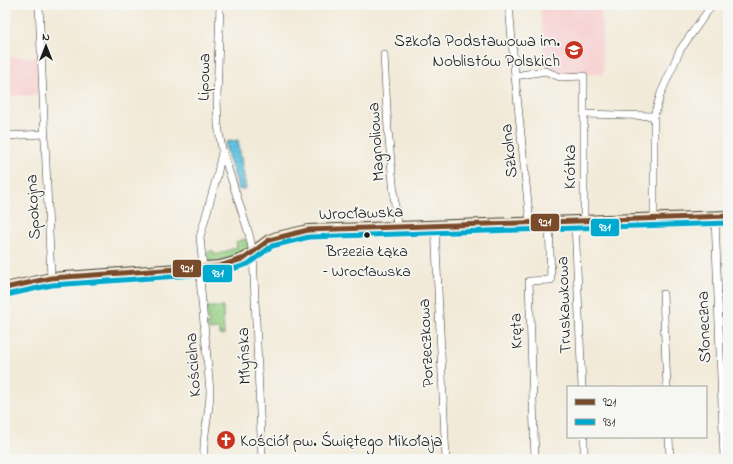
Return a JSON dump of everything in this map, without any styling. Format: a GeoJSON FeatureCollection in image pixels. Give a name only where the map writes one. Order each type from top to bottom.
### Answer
{"type":"FeatureCollection","features":[{"type":"Feature","properties":{"kind":"street","name":"Spokojna"},"geometry":{"type":"LineString","coordinates":[[39,5],[51,278]]}},
{"type":"Feature","properties":{"kind":"street","name":"Lipowa"},"geometry":{"type":"LineString","coordinates":[[220,5],[217,100],[218,125],[222,150],[249,234],[253,253]]}},
{"type":"Feature","properties":{"kind":"street","name":"Szkolna"},"geometry":{"type":"LineString","coordinates":[[509,5],[530,223]]}},
{"type":"Feature","properties":{"kind":"street"},"geometry":{"type":"LineString","coordinates":[[654,219],[654,116],[661,93],[680,50],[712,5]]}},
{"type":"Feature","properties":{"kind":"street","name":"Magnoliowa"},"geometry":{"type":"LineString","coordinates":[[384,55],[389,143],[397,227]]}},
{"type":"Feature","properties":{"kind":"street","name":"Krótka"},"geometry":{"type":"LineString","coordinates":[[515,76],[544,71],[560,77],[584,76],[580,221]]}},
{"type":"Feature","properties":{"kind":"street"},"geometry":{"type":"LineString","coordinates":[[584,114],[654,116]]}},
{"type":"Feature","properties":{"kind":"street"},"geometry":{"type":"LineString","coordinates":[[5,136],[44,134]]}},
{"type":"Feature","properties":{"kind":"street","name":"Lipowa"},"geometry":{"type":"LineString","coordinates":[[201,268],[200,237],[217,176],[222,150]]}},
{"type":"Feature","properties":{"kind":"street","name":"Wrocławska"},"geometry":{"type":"LineString","coordinates":[[5,288],[51,278],[201,268],[234,262],[253,253],[269,240],[300,231],[341,228],[728,216]]}},
{"type":"Feature","properties":{"kind":"street","name":"Słoneczna"},"geometry":{"type":"LineString","coordinates":[[715,217],[724,459]]}},
{"type":"Feature","properties":{"kind":"street","name":"Truskawkowa"},"geometry":{"type":"LineString","coordinates":[[580,221],[582,386]]}},
{"type":"Feature","properties":{"kind":"street","name":"Kręta"},"geometry":{"type":"LineString","coordinates":[[535,459],[529,281],[551,280],[549,222]]}},
{"type":"Feature","properties":{"kind":"street","name":"Porzeczkowa"},"geometry":{"type":"LineString","coordinates":[[435,226],[446,459]]}},
{"type":"Feature","properties":{"kind":"street","name":"Młyńska"},"geometry":{"type":"LineString","coordinates":[[253,253],[262,459]]}},
{"type":"Feature","properties":{"kind":"street","name":"Kościelna"},"geometry":{"type":"LineString","coordinates":[[201,268],[210,391],[210,406],[203,441],[204,459]]}},
{"type":"Feature","properties":{"kind":"street"},"geometry":{"type":"LineString","coordinates":[[663,294],[667,386]]}},
{"type":"Feature","properties":{"kind":"street"},"geometry":{"type":"LineString","coordinates":[[584,438],[584,459]]}},
{"type":"Feature","properties":{"kind":"street"},"geometry":{"type":"LineString","coordinates":[[669,438],[670,459]]}},
{"type":"Feature","properties":{"kind":"shaded area","name":"Szkoła Podstawowa im. Noblistów Polskich"},"geometry":{"type":"Polygon","coordinates":[[[540,5],[601,5],[603,74],[562,74],[546,67],[540,5]]]}},
{"type":"Feature","properties":{"kind":"shaded area"},"geometry":{"type":"Polygon","coordinates":[[[5,57],[39,57],[40,95],[5,96],[5,57]]]}},
{"type":"Feature","properties":{"kind":"green space"},"geometry":{"type":"Polygon","coordinates":[[[245,239],[249,246],[246,253],[231,260],[207,262],[204,260],[206,254],[212,250],[216,255],[237,247],[236,242],[245,239]]]}},
{"type":"Feature","properties":{"kind":"green space"},"geometry":{"type":"Polygon","coordinates":[[[207,307],[223,307],[224,335],[220,335],[219,329],[209,330],[207,307]]]}},
{"type":"Feature","properties":{"kind":"water"},"geometry":{"type":"Polygon","coordinates":[[[238,140],[246,189],[239,190],[226,149],[226,142],[238,140]]]}},
{"type":"Feature","properties":{"kind":"transit line","name":"921"},"geometry":{"type":"LineString","coordinates":[[5,288],[51,278],[220,266],[245,258],[269,240],[308,230],[728,216]]}},
{"type":"Feature","properties":{"kind":"transit line","name":"931"},"geometry":{"type":"LineString","coordinates":[[6,295],[52,285],[221,273],[248,264],[272,246],[309,237],[728,223]]}},
{"type":"Feature","properties":{"kind":"place","name":"Szkoła Podstawowa im. Noblistów Polskich"},"geometry":{"type":"Point","coordinates":[574,50]}},
{"type":"Feature","properties":{"kind":"place","name":"Brzezia Łąka – Wrocławska"},"geometry":{"type":"Point","coordinates":[367,235]}},
{"type":"Feature","properties":{"kind":"place","name":"Kościół pw. Świętego Mikołaja"},"geometry":{"type":"Point","coordinates":[226,440]}}]}
